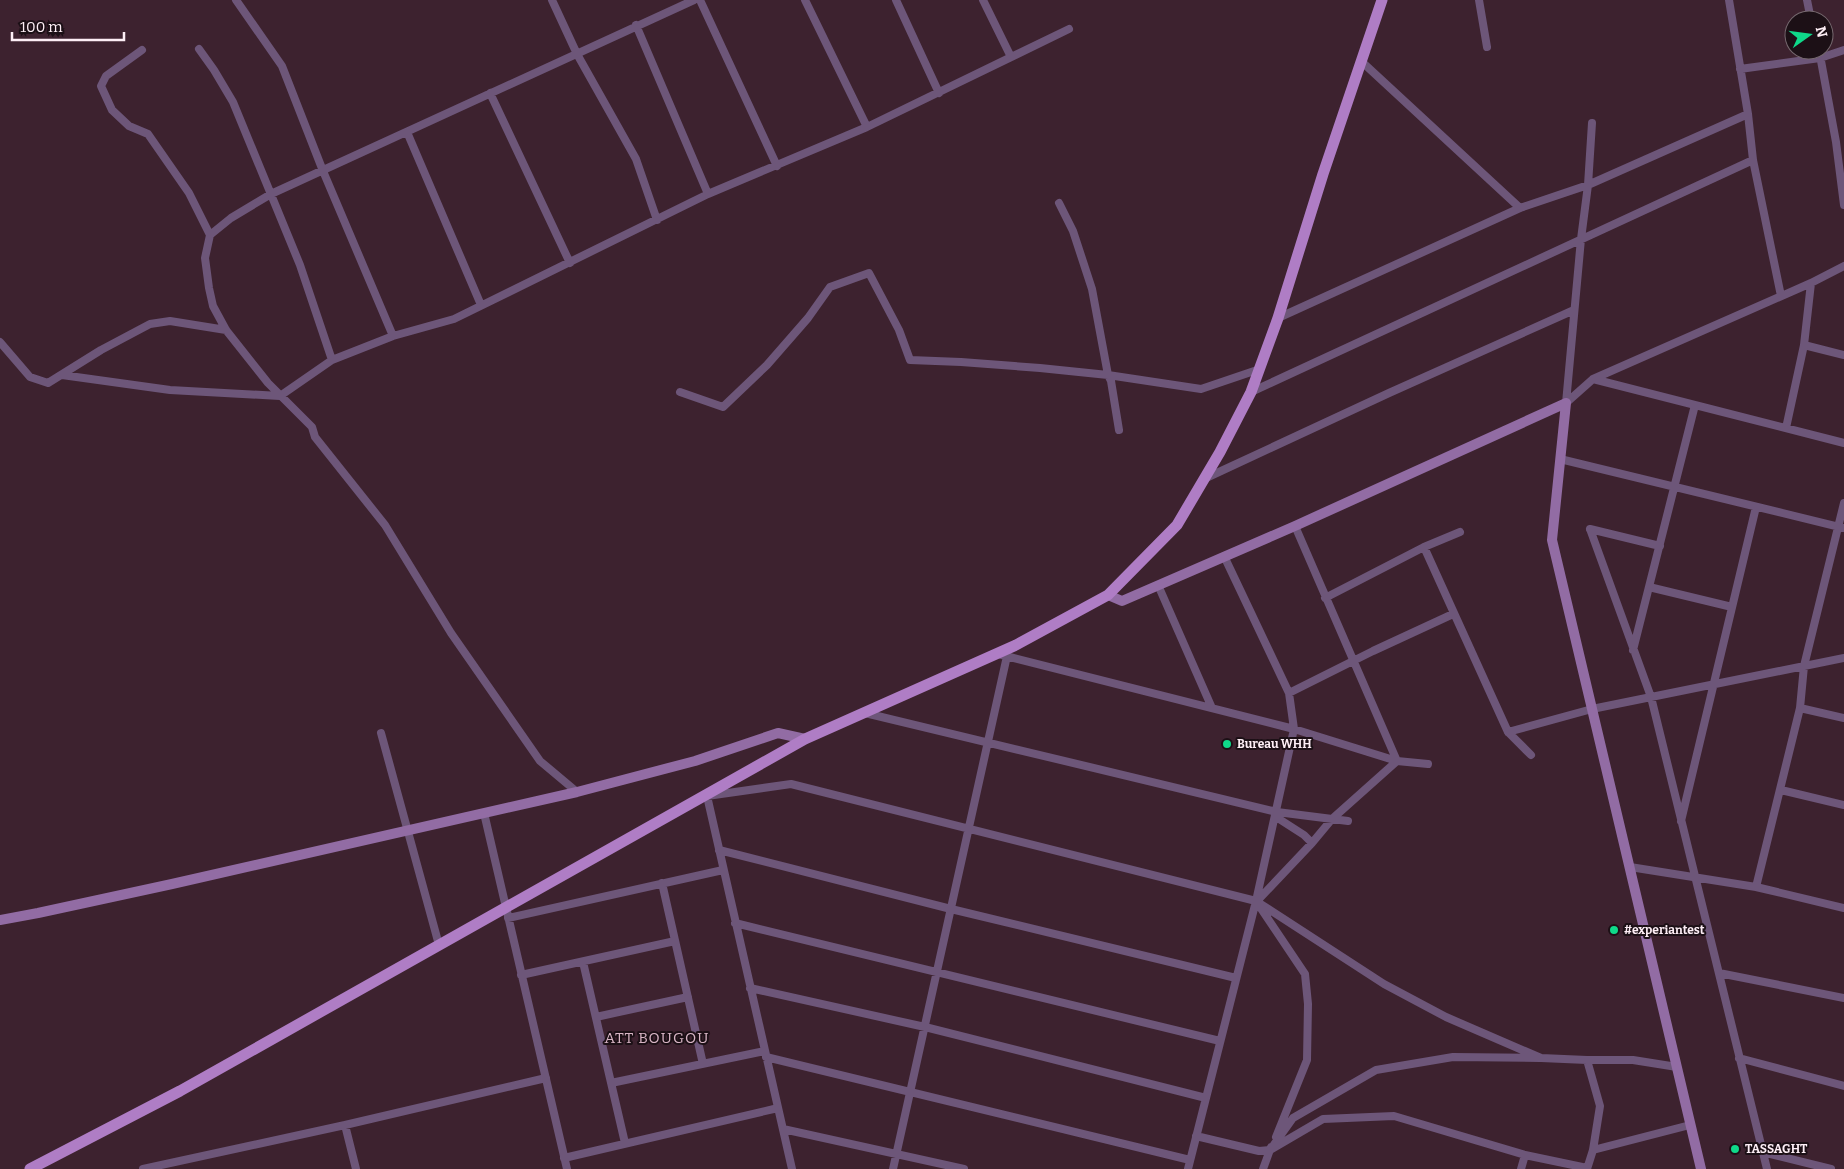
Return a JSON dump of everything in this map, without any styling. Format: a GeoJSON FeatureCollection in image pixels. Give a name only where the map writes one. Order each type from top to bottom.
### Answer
{"type":"FeatureCollection","features":[{"type":"Feature","properties":{"kind":"main road"},"geometry":{"type":"LineString","coordinates":[[30,1169],[180,1091],[439,945],[507,912],[805,739],[1002,655],[1016,645],[1108,595],[1177,525],[1206,478],[1251,392],[1278,318],[1382,0]]}},
{"type":"Feature","properties":{"kind":"street"},"geometry":{"type":"LineString","coordinates":[[236,0],[282,66],[323,171],[393,336]]}},
{"type":"Feature","properties":{"kind":"street"},"geometry":{"type":"LineString","coordinates":[[552,0],[577,54],[636,159],[658,220]]}},
{"type":"Feature","properties":{"kind":"street"},"geometry":{"type":"LineString","coordinates":[[577,792],[540,761],[451,633],[385,525],[315,437],[312,427],[280,396],[248,360],[226,330],[213,306],[208,288],[205,258],[210,235],[231,218],[271,194],[694,0]]}},
{"type":"Feature","properties":{"kind":"street"},"geometry":{"type":"LineString","coordinates":[[700,0],[777,166]]}},
{"type":"Feature","properties":{"kind":"street"},"geometry":{"type":"LineString","coordinates":[[806,0],[866,127]]}},
{"type":"Feature","properties":{"kind":"street"},"geometry":{"type":"LineString","coordinates":[[896,0],[940,93]]}},
{"type":"Feature","properties":{"kind":"street"},"geometry":{"type":"LineString","coordinates":[[983,0],[1010,57]]}},
{"type":"Feature","properties":{"kind":"street"},"geometry":{"type":"LineString","coordinates":[[1479,0],[1487,47]]}},
{"type":"Feature","properties":{"kind":"street"},"geometry":{"type":"LineString","coordinates":[[1729,0],[1748,114],[1753,160],[1781,296]]}},
{"type":"Feature","properties":{"kind":"street"},"geometry":{"type":"LineString","coordinates":[[636,25],[708,194]]}},
{"type":"Feature","properties":{"kind":"street"},"geometry":{"type":"LineString","coordinates":[[62,375],[170,390],[280,396],[332,360],[393,336],[454,319],[708,194],[866,127],[940,93],[1069,29]]}},
{"type":"Feature","properties":{"kind":"street"},"geometry":{"type":"LineString","coordinates":[[199,49],[214,70],[232,102],[300,265],[332,360]]}},
{"type":"Feature","properties":{"kind":"street"},"geometry":{"type":"LineString","coordinates":[[142,50],[106,76],[101,86],[112,110],[129,126],[148,134],[189,193],[210,235]]}},
{"type":"Feature","properties":{"kind":"street"},"geometry":{"type":"LineString","coordinates":[[1740,69],[1787,60]]}},
{"type":"Feature","properties":{"kind":"street"},"geometry":{"type":"LineString","coordinates":[[1820,60],[1840,141],[1844,205]]}},
{"type":"Feature","properties":{"kind":"street"},"geometry":{"type":"LineString","coordinates":[[1361,61],[1520,208]]}},
{"type":"Feature","properties":{"kind":"street"},"geometry":{"type":"LineString","coordinates":[[490,93],[570,262]]}},
{"type":"Feature","properties":{"kind":"street"},"geometry":{"type":"LineString","coordinates":[[1278,318],[1520,208],[1588,185],[1748,114]]}},
{"type":"Feature","properties":{"kind":"street"},"geometry":{"type":"LineString","coordinates":[[1592,123],[1588,185],[1581,239],[1552,540],[1701,1169]]}},
{"type":"Feature","properties":{"kind":"street"},"geometry":{"type":"LineString","coordinates":[[407,132],[481,305]]}},
{"type":"Feature","properties":{"kind":"street"},"geometry":{"type":"LineString","coordinates":[[1251,392],[1753,160]]}},
{"type":"Feature","properties":{"kind":"street"},"geometry":{"type":"LineString","coordinates":[[1059,204],[1073,231],[1092,289],[1108,375],[1111,381],[1118,430]]}},
{"type":"Feature","properties":{"kind":"street"},"geometry":{"type":"LineString","coordinates":[[1108,595],[1122,601],[1295,526],[1566,403],[1593,379],[1811,283],[1844,266]]}},
{"type":"Feature","properties":{"kind":"street"},"geometry":{"type":"LineString","coordinates":[[680,392],[723,407],[767,365],[808,318],[830,287],[869,273],[899,330],[910,360],[1001,364],[1108,375],[1201,389],[1260,369]]}},
{"type":"Feature","properties":{"kind":"street"},"geometry":{"type":"LineString","coordinates":[[1786,428],[1804,345],[1811,283]]}},
{"type":"Feature","properties":{"kind":"street"},"geometry":{"type":"LineString","coordinates":[[1206,478],[1574,310]]}},
{"type":"Feature","properties":{"kind":"street"},"geometry":{"type":"LineString","coordinates":[[0,342],[30,377],[48,384],[101,350],[150,324],[170,321],[226,330]]}},
{"type":"Feature","properties":{"kind":"street"},"geometry":{"type":"LineString","coordinates":[[1804,345],[1844,355]]}},
{"type":"Feature","properties":{"kind":"street"},"geometry":{"type":"LineString","coordinates":[[1593,379],[1844,443]]}},
{"type":"Feature","properties":{"kind":"street"},"geometry":{"type":"LineString","coordinates":[[1633,650],[1695,405]]}},
{"type":"Feature","properties":{"kind":"street"},"geometry":{"type":"LineString","coordinates":[[1560,459],[1841,528]]}},
{"type":"Feature","properties":{"kind":"street"},"geometry":{"type":"LineString","coordinates":[[1756,887],[1800,708],[1804,666],[1841,528],[1844,503]]}},
{"type":"Feature","properties":{"kind":"street"},"geometry":{"type":"LineString","coordinates":[[1680,823],[1756,507]]}},
{"type":"Feature","properties":{"kind":"street"},"geometry":{"type":"LineString","coordinates":[[1295,526],[1397,761]]}},
{"type":"Feature","properties":{"kind":"street"},"geometry":{"type":"LineString","coordinates":[[1660,546],[1590,530],[1651,697],[1680,823],[1767,1169]]}},
{"type":"Feature","properties":{"kind":"street"},"geometry":{"type":"LineString","coordinates":[[1325,598],[1424,547],[1460,532]]}},
{"type":"Feature","properties":{"kind":"street"},"geometry":{"type":"LineString","coordinates":[[1424,547],[1508,732],[1532,755]]}},
{"type":"Feature","properties":{"kind":"street"},"geometry":{"type":"LineString","coordinates":[[1188,1169],[1256,901],[1277,814],[1294,730],[1289,693],[1224,556]]}},
{"type":"Feature","properties":{"kind":"street"},"geometry":{"type":"LineString","coordinates":[[1158,585],[1212,708]]}},
{"type":"Feature","properties":{"kind":"street"},"geometry":{"type":"LineString","coordinates":[[1649,587],[1732,607]]}},
{"type":"Feature","properties":{"kind":"street"},"geometry":{"type":"LineString","coordinates":[[1289,693],[1453,614]]}},
{"type":"Feature","properties":{"kind":"street"},"geometry":{"type":"LineString","coordinates":[[893,1169],[988,742],[1002,655],[1294,730],[1397,761],[1428,764]]}},
{"type":"Feature","properties":{"kind":"street"},"geometry":{"type":"LineString","coordinates":[[1508,732],[1592,709],[1844,658]]}},
{"type":"Feature","properties":{"kind":"street"},"geometry":{"type":"LineString","coordinates":[[1800,708],[1844,718]]}},
{"type":"Feature","properties":{"kind":"street"},"geometry":{"type":"LineString","coordinates":[[864,713],[1277,814],[1348,821]]}},
{"type":"Feature","properties":{"kind":"street"},"geometry":{"type":"LineString","coordinates":[[381,733],[439,945]]}},
{"type":"Feature","properties":{"kind":"street"},"geometry":{"type":"LineString","coordinates":[[0,920],[86,903],[577,792],[695,761],[778,733],[805,739]]}},
{"type":"Feature","properties":{"kind":"street"},"geometry":{"type":"LineString","coordinates":[[1256,901],[1312,843],[1332,819],[1397,761]]}},
{"type":"Feature","properties":{"kind":"street"},"geometry":{"type":"LineString","coordinates":[[792,1169],[707,796],[791,784],[1256,901],[1384,984],[1446,1017],[1541,1058]]}},
{"type":"Feature","properties":{"kind":"street"},"geometry":{"type":"LineString","coordinates":[[1780,790],[1844,805]]}},
{"type":"Feature","properties":{"kind":"street"},"geometry":{"type":"LineString","coordinates":[[484,813],[567,1169]]}},
{"type":"Feature","properties":{"kind":"street"},"geometry":{"type":"LineString","coordinates":[[1277,814],[1312,843]]}},
{"type":"Feature","properties":{"kind":"street"},"geometry":{"type":"LineString","coordinates":[[719,850],[951,909],[1236,978]]}},
{"type":"Feature","properties":{"kind":"street"},"geometry":{"type":"LineString","coordinates":[[1630,867],[1756,887],[1844,908]]}},
{"type":"Feature","properties":{"kind":"street"},"geometry":{"type":"LineString","coordinates":[[507,912],[723,870]]}},
{"type":"Feature","properties":{"kind":"street"},"geometry":{"type":"LineString","coordinates":[[662,883],[703,1064]]}},
{"type":"Feature","properties":{"kind":"street"},"geometry":{"type":"LineString","coordinates":[[1256,901],[1305,974],[1308,1004],[1307,1060],[1263,1169]]}},
{"type":"Feature","properties":{"kind":"street"},"geometry":{"type":"LineString","coordinates":[[735,923],[1220,1041]]}},
{"type":"Feature","properties":{"kind":"street"},"geometry":{"type":"LineString","coordinates":[[522,976],[675,942]]}},
{"type":"Feature","properties":{"kind":"street"},"geometry":{"type":"LineString","coordinates":[[583,962],[625,1143]]}},
{"type":"Feature","properties":{"kind":"street"},"geometry":{"type":"LineString","coordinates":[[1719,973],[1844,998]]}},
{"type":"Feature","properties":{"kind":"street"},"geometry":{"type":"LineString","coordinates":[[750,988],[925,1027],[1206,1098]]}},
{"type":"Feature","properties":{"kind":"street"},"geometry":{"type":"LineString","coordinates":[[596,1017],[688,997]]}},
{"type":"Feature","properties":{"kind":"street"},"geometry":{"type":"LineString","coordinates":[[611,1083],[703,1064],[765,1054],[910,1092],[1190,1160]]}},
{"type":"Feature","properties":{"kind":"street"},"geometry":{"type":"LineString","coordinates":[[1270,1150],[1294,1118],[1376,1070],[1453,1058],[1632,1060],[1677,1067]]}},
{"type":"Feature","properties":{"kind":"street"},"geometry":{"type":"LineString","coordinates":[[1740,1058],[1844,1086]]}},
{"type":"Feature","properties":{"kind":"street"},"geometry":{"type":"LineString","coordinates":[[1196,1136],[1259,1151],[1270,1150],[1323,1119],[1394,1116],[1525,1154],[1587,1169],[1593,1150],[1600,1106],[1587,1060]]}},
{"type":"Feature","properties":{"kind":"street"},"geometry":{"type":"LineString","coordinates":[[144,1169],[546,1078]]}},
{"type":"Feature","properties":{"kind":"street"},"geometry":{"type":"LineString","coordinates":[[564,1158],[778,1108]]}},
{"type":"Feature","properties":{"kind":"street"},"geometry":{"type":"LineString","coordinates":[[345,1125],[356,1169]]}},
{"type":"Feature","properties":{"kind":"street"},"geometry":{"type":"LineString","coordinates":[[1593,1150],[1690,1125]]}},
{"type":"Feature","properties":{"kind":"street"},"geometry":{"type":"LineString","coordinates":[[782,1129],[964,1169]]}},
{"type":"Feature","properties":{"kind":"street"},"geometry":{"type":"LineString","coordinates":[[1762,1152],[1831,1169]]}},
{"type":"Feature","properties":{"kind":"street"},"geometry":{"type":"LineString","coordinates":[[1521,1169],[1525,1154]]}},
{"type":"Feature","properties":{"kind":"place","name":"Bureau WHH"},"geometry":{"type":"Point","coordinates":[1227,744]}},
{"type":"Feature","properties":{"kind":"place","name":"#experiantest"},"geometry":{"type":"Point","coordinates":[1614,930]}},
{"type":"Feature","properties":{"kind":"place","name":"TASSAGHT"},"geometry":{"type":"Point","coordinates":[1735,1149]}},
{"type":"Feature","properties":{"kind":"district","name":"ATT BOUGOU"},"geometry":{"type":"Point","coordinates":[657,1038]}}]}
